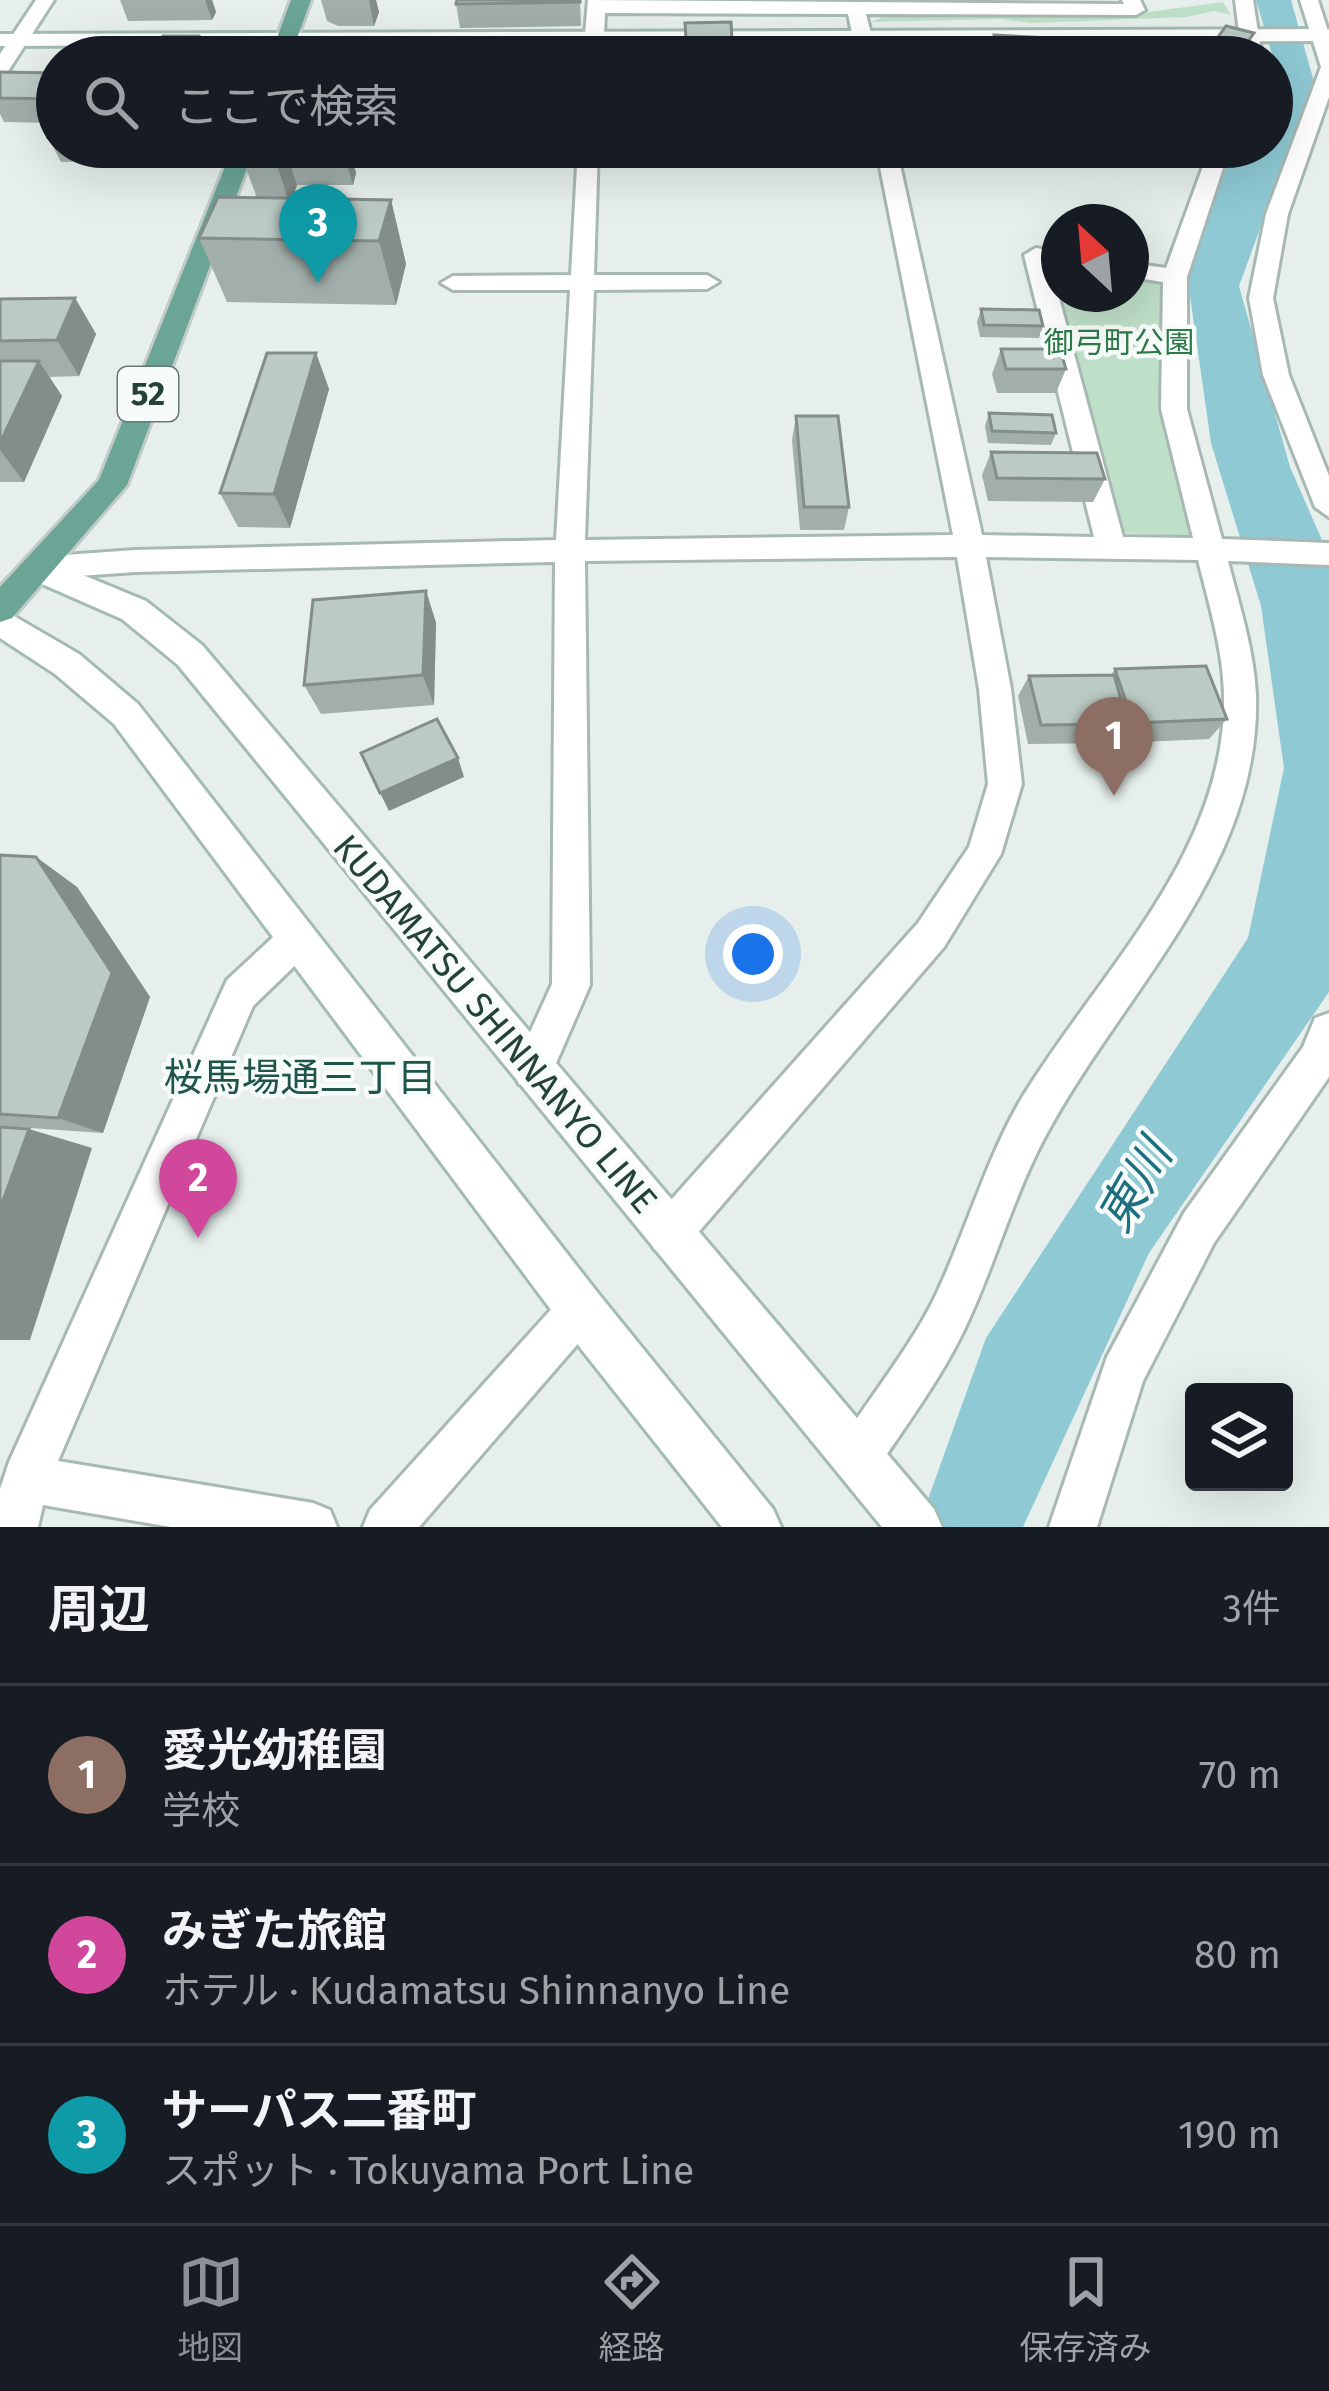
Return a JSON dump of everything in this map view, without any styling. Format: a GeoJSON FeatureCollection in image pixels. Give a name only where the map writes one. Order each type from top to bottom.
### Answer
{"type":"FeatureCollection","features":[{"type":"Feature","properties":{"kind":"main road"},"geometry":{"type":"LineString","coordinates":[[288,36],[302,0]]}},
{"type":"Feature","properties":{"kind":"main road"},"geometry":{"type":"LineString","coordinates":[[1293,40],[1325,35]]}},
{"type":"Feature","properties":{"kind":"main road","name":"52"},"geometry":{"type":"LineString","coordinates":[[0,609],[19,564],[112,485],[236,168]]}},
{"type":"Feature","properties":{"kind":"main road","name":"KUDAMATSU SHINNANYO LINE"},"geometry":{"type":"LineString","coordinates":[[19,564],[134,610],[190,655],[916,1527]]}},
{"type":"Feature","properties":{"kind":"main road"},"geometry":{"type":"LineString","coordinates":[[0,621],[68,664],[126,714],[580,1309],[755,1527]]}},
{"type":"Feature","properties":{"kind":"street"},"geometry":{"type":"LineString","coordinates":[[0,69],[10,40],[45,0]]}},
{"type":"Feature","properties":{"kind":"street"},"geometry":{"type":"LineString","coordinates":[[595,36],[596,4],[1136,10],[1131,0]]}},
{"type":"Feature","properties":{"kind":"street"},"geometry":{"type":"LineString","coordinates":[[1244,0],[1250,36]]}},
{"type":"Feature","properties":{"kind":"street"},"geometry":{"type":"LineString","coordinates":[[1310,0],[1325,35],[1329,67],[1266,260],[1261,298],[1265,332],[1310,465],[1329,506]]}},
{"type":"Feature","properties":{"kind":"street"},"geometry":{"type":"LineString","coordinates":[[856,9],[862,36]]}},
{"type":"Feature","properties":{"kind":"street"},"geometry":{"type":"LineString","coordinates":[[533,1070],[571,986],[570,552],[587,168]]}},
{"type":"Feature","properties":{"kind":"street"},"geometry":{"type":"LineString","coordinates":[[670,1234],[931,934],[984,854],[1005,784],[995,689],[950,438],[891,168]]}},
{"type":"Feature","properties":{"kind":"street"},"geometry":{"type":"LineString","coordinates":[[857,1459],[948,1317],[1035,1114],[1179,898],[1215,832],[1232,762],[1240,696],[1231,627],[1174,409],[1175,277],[1211,168]]}},
{"type":"Feature","properties":{"kind":"street"},"geometry":{"type":"LineString","coordinates":[[1149,273],[1175,277]]}},
{"type":"Feature","properties":{"kind":"street"},"geometry":{"type":"LineString","coordinates":[[453,283],[707,282]]}},
{"type":"Feature","properties":{"kind":"street"},"geometry":{"type":"LineString","coordinates":[[1051,312],[1111,546]]}},
{"type":"Feature","properties":{"kind":"street"},"geometry":{"type":"LineString","coordinates":[[19,564],[969,546],[1329,554]]}},
{"type":"Feature","properties":{"kind":"street"},"geometry":{"type":"LineString","coordinates":[[14,1527],[26,1479],[240,993],[298,938]]}},
{"type":"Feature","properties":{"kind":"street"},"geometry":{"type":"LineString","coordinates":[[1073,1527],[1123,1373],[1199,1228],[1317,1061],[1329,1032]]}},
{"type":"Feature","properties":{"kind":"street"},"geometry":{"type":"LineString","coordinates":[[387,1527],[580,1309]]}},
{"type":"Feature","properties":{"kind":"street"},"geometry":{"type":"LineString","coordinates":[[26,1479],[313,1527]]}},
{"type":"Feature","properties":{"kind":"green space"},"geometry":{"type":"Polygon","coordinates":[[[1223,2],[1231,15],[1214,11],[1186,17],[1032,23],[1000,19],[871,22],[885,16],[1119,16],[1223,2]]]}},
{"type":"Feature","properties":{"kind":"green space","name":"御弓町公園"},"geometry":{"type":"Polygon","coordinates":[[[1149,280],[1166,283],[1196,536],[1119,533],[1063,312],[1149,312],[1149,280]]]}},
{"type":"Feature","properties":{"kind":"water"},"geometry":{"type":"Polygon","coordinates":[[[1256,0],[1291,0],[1314,82],[1293,139],[1293,36],[1267,36],[1256,0]]]}},
{"type":"Feature","properties":{"kind":"water","name":"東川"},"geometry":{"type":"Polygon","coordinates":[[[1226,168],[1282,168],[1239,286],[1290,467],[1329,556],[1329,992],[1149,1253],[1023,1527],[918,1527],[986,1338],[1248,938],[1284,768],[1261,606],[1211,443],[1186,268],[1226,168]]]}},
{"type":"Feature","properties":{"kind":"building"},"geometry":{"type":"Polygon","coordinates":[[[457,0],[580,0],[580,2],[456,4],[457,0]]]}},
{"type":"Feature","properties":{"kind":"building"},"geometry":{"type":"Polygon","coordinates":[[[731,22],[732,36],[686,36],[685,23],[731,22]]]}},
{"type":"Feature","properties":{"kind":"building"},"geometry":{"type":"Polygon","coordinates":[[[1226,26],[1254,33],[1252,36],[1219,36],[1226,26]]]}},
{"type":"Feature","properties":{"kind":"building"},"geometry":{"type":"Polygon","coordinates":[[[0,72],[36,73],[36,99],[0,98],[0,72]]]}},
{"type":"Feature","properties":{"kind":"building"},"geometry":{"type":"Polygon","coordinates":[[[218,197],[391,200],[379,241],[199,238],[218,197]]]}},
{"type":"Feature","properties":{"kind":"building"},"geometry":{"type":"Polygon","coordinates":[[[75,298],[57,340],[0,341],[0,299],[75,298]]]}},
{"type":"Feature","properties":{"kind":"building"},"geometry":{"type":"Polygon","coordinates":[[[981,309],[1039,310],[1043,326],[984,325],[981,309]]]}},
{"type":"Feature","properties":{"kind":"building"},"geometry":{"type":"Polygon","coordinates":[[[1001,349],[1060,349],[1066,369],[1006,369],[1001,349]]]}},
{"type":"Feature","properties":{"kind":"building"},"geometry":{"type":"Polygon","coordinates":[[[267,353],[316,353],[274,494],[220,493],[267,353]]]}},
{"type":"Feature","properties":{"kind":"building"},"geometry":{"type":"Polygon","coordinates":[[[0,361],[39,361],[0,443],[0,361]]]}},
{"type":"Feature","properties":{"kind":"building"},"geometry":{"type":"Polygon","coordinates":[[[989,413],[1052,415],[1056,433],[992,431],[989,413]]]}},
{"type":"Feature","properties":{"kind":"building"},"geometry":{"type":"Polygon","coordinates":[[[796,416],[838,416],[849,507],[804,507],[796,416]]]}},
{"type":"Feature","properties":{"kind":"building"},"geometry":{"type":"Polygon","coordinates":[[[991,452],[1097,453],[1105,479],[997,478],[991,452]]]}},
{"type":"Feature","properties":{"kind":"building"},"geometry":{"type":"Polygon","coordinates":[[[426,591],[423,675],[304,685],[313,600],[426,591]]]}},
{"type":"Feature","properties":{"kind":"building"},"geometry":{"type":"Polygon","coordinates":[[[1206,666],[1227,719],[1133,723],[1115,669],[1206,666]]]}},
{"type":"Feature","properties":{"kind":"building"},"geometry":{"type":"Polygon","coordinates":[[[1114,675],[1128,724],[1041,725],[1029,676],[1114,675]]]}},
{"type":"Feature","properties":{"kind":"building"},"geometry":{"type":"Polygon","coordinates":[[[437,719],[458,758],[380,793],[361,753],[437,719]]]}},
{"type":"Feature","properties":{"kind":"building"},"geometry":{"type":"Polygon","coordinates":[[[0,855],[36,857],[112,973],[58,1118],[0,1114],[0,855]]]}},
{"type":"Feature","properties":{"kind":"building"},"geometry":{"type":"Polygon","coordinates":[[[0,1127],[29,1129],[0,1209],[0,1127]]]}},
{"type":"Feature","properties":{"kind":"place","name":"サーパス二番町"},"geometry":{"type":"Point","coordinates":[318,283]}},
{"type":"Feature","properties":{"kind":"place","name":"愛光幼稚園"},"geometry":{"type":"Point","coordinates":[1114,796]}},
{"type":"Feature","properties":{"kind":"place","name":"みぎた旅館"},"geometry":{"type":"Point","coordinates":[198,1238]}},
{"type":"Feature","properties":{"kind":"district","name":"桜馬場通三丁目"},"geometry":{"type":"Point","coordinates":[300,1078]}}]}
